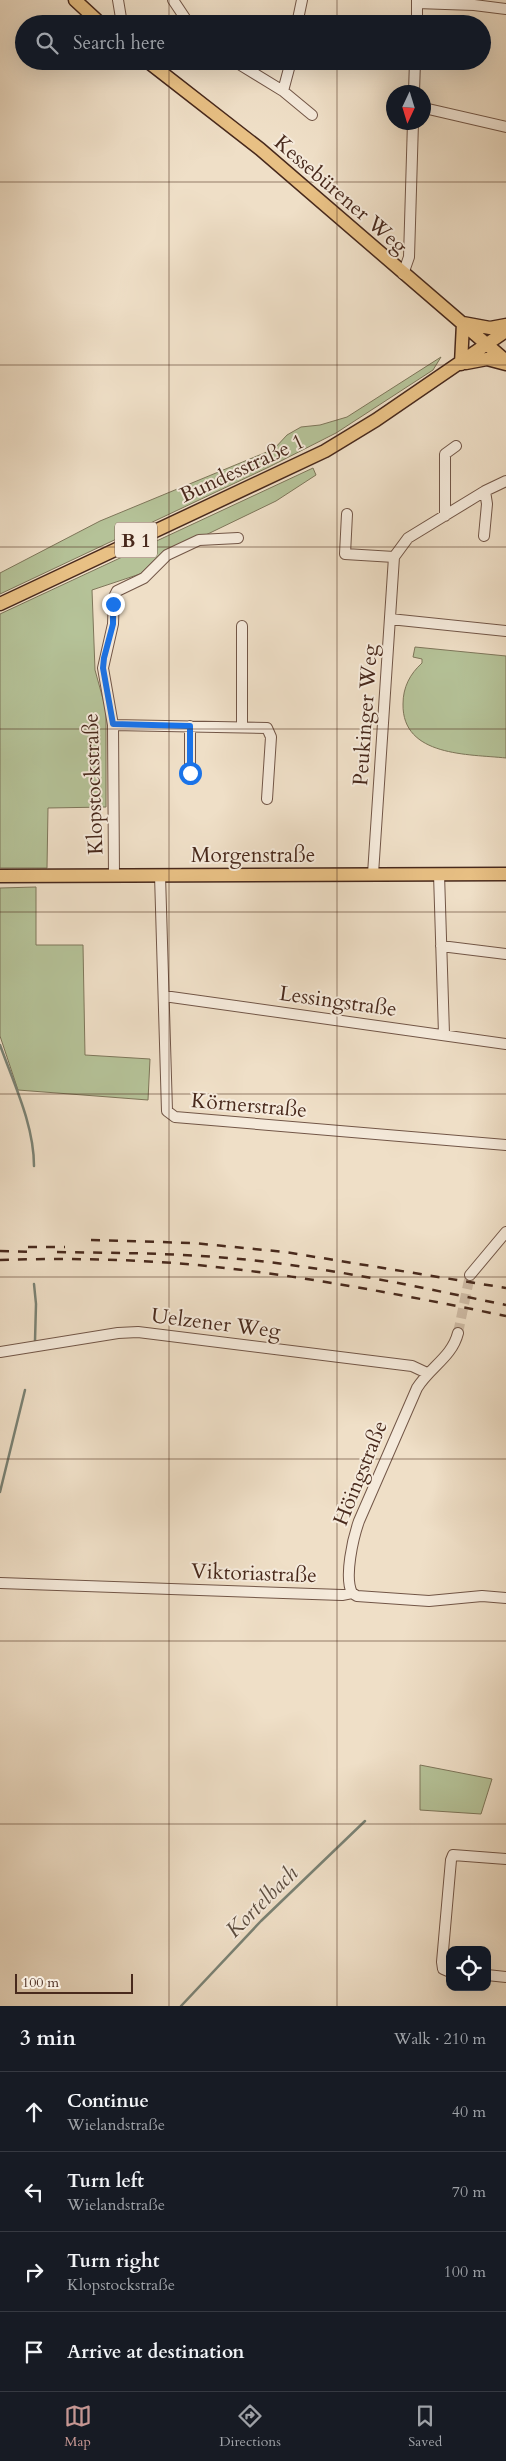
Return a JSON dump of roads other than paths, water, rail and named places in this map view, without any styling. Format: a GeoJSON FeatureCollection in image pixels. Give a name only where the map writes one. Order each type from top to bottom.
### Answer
{"type":"FeatureCollection","features":[{"type":"Feature","properties":{"kind":"main road"},"geometry":{"type":"LineString","coordinates":[[74,0],[91,15]]}},
{"type":"Feature","properties":{"kind":"main road","name":"Kessebürener Weg"},"geometry":{"type":"LineString","coordinates":[[159,70],[246,138],[506,363]]}},
{"type":"Feature","properties":{"kind":"main road"},"geometry":{"type":"LineString","coordinates":[[506,325],[490,328],[463,324],[461,364],[487,360],[506,363]]}},
{"type":"Feature","properties":{"kind":"main road","name":"B 1"},"geometry":{"type":"LineString","coordinates":[[486,345],[506,331]]}},
{"type":"Feature","properties":{"kind":"main road","name":"Bundesstraße 1"},"geometry":{"type":"LineString","coordinates":[[0,604],[325,451],[461,364],[486,345]]}},
{"type":"Feature","properties":{"kind":"main road","name":"Morgenstraße"},"geometry":{"type":"LineString","coordinates":[[0,876],[506,874]]}},
{"type":"Feature","properties":{"kind":"street"},"geometry":{"type":"LineString","coordinates":[[118,0],[120,15]]}},
{"type":"Feature","properties":{"kind":"street"},"geometry":{"type":"LineString","coordinates":[[172,0],[183,15]]}},
{"type":"Feature","properties":{"kind":"street"},"geometry":{"type":"LineString","coordinates":[[300,15],[302,0]]}},
{"type":"Feature","properties":{"kind":"street"},"geometry":{"type":"LineString","coordinates":[[416,15],[417,1],[506,9]]}},
{"type":"Feature","properties":{"kind":"street"},"geometry":{"type":"LineString","coordinates":[[249,70],[283,91],[312,115]]}},
{"type":"Feature","properties":{"kind":"street"},"geometry":{"type":"LineString","coordinates":[[283,91],[289,70]]}},
{"type":"Feature","properties":{"kind":"street"},"geometry":{"type":"LineString","coordinates":[[414,85],[415,70]]}},
{"type":"Feature","properties":{"kind":"street"},"geometry":{"type":"LineString","coordinates":[[431,110],[506,127]]}},
{"type":"Feature","properties":{"kind":"street"},"geometry":{"type":"LineString","coordinates":[[403,274],[409,257],[413,130]]}},
{"type":"Feature","properties":{"kind":"street"},"geometry":{"type":"LineString","coordinates":[[444,516],[445,454],[456,446]]}},
{"type":"Feature","properties":{"kind":"street"},"geometry":{"type":"LineString","coordinates":[[347,514],[345,554],[394,557],[408,538],[485,491],[506,481]]}},
{"type":"Feature","properties":{"kind":"street"},"geometry":{"type":"LineString","coordinates":[[484,536],[487,504],[485,491]]}},
{"type":"Feature","properties":{"kind":"street","name":"Klopstockstraße"},"geometry":{"type":"LineString","coordinates":[[114,876],[113,724],[104,683],[103,663],[113,624],[114,596],[117,591],[144,578],[167,555],[199,540],[238,538]]}},
{"type":"Feature","properties":{"kind":"street","name":"Peukinger Weg"},"geometry":{"type":"LineString","coordinates":[[373,874],[394,557]]}},
{"type":"Feature","properties":{"kind":"street"},"geometry":{"type":"LineString","coordinates":[[390,620],[506,631]]}},
{"type":"Feature","properties":{"kind":"street"},"geometry":{"type":"LineString","coordinates":[[242,626],[242,726]]}},
{"type":"Feature","properties":{"kind":"street"},"geometry":{"type":"LineString","coordinates":[[113,724],[262,727],[270,732],[267,799]]}},
{"type":"Feature","properties":{"kind":"street"},"geometry":{"type":"LineString","coordinates":[[190,726],[190,773]]}},
{"type":"Feature","properties":{"kind":"street"},"geometry":{"type":"LineString","coordinates":[[440,874],[444,1034]]}},
{"type":"Feature","properties":{"kind":"street","name":"Körnerstraße"},"geometry":{"type":"LineString","coordinates":[[160,875],[167,1111],[174,1117],[506,1145]]}},
{"type":"Feature","properties":{"kind":"street"},"geometry":{"type":"LineString","coordinates":[[441,946],[506,954]]}},
{"type":"Feature","properties":{"kind":"street","name":"Lessingstraße"},"geometry":{"type":"LineString","coordinates":[[164,996],[506,1044]]}},
{"type":"Feature","properties":{"kind":"street"},"geometry":{"type":"LineString","coordinates":[[470,1275],[506,1232]]}},
{"type":"Feature","properties":{"kind":"street","name":"Uelzener Weg"},"geometry":{"type":"LineString","coordinates":[[0,1352],[129,1332],[412,1366],[428,1373]]}},
{"type":"Feature","properties":{"kind":"street","name":"Höingstraße"},"geometry":{"type":"LineString","coordinates":[[352,1593],[349,1584],[355,1531],[407,1408],[428,1373],[449,1354],[458,1333]]}},
{"type":"Feature","properties":{"kind":"street","name":"Viktoriastraße"},"geometry":{"type":"LineString","coordinates":[[0,1583],[342,1595],[352,1593],[357,1596],[429,1601],[482,1596],[506,1598]]}},
{"type":"Feature","properties":{"kind":"street"},"geometry":{"type":"LineString","coordinates":[[446,1970],[443,1969],[442,1962],[453,1855],[506,1859]]}},
{"type":"Feature","properties":{"kind":"street"},"geometry":{"type":"LineString","coordinates":[[491,1976],[506,1977]]}},
{"type":"Feature","properties":{"kind":"waterway"},"geometry":{"type":"LineString","coordinates":[[0,1045],[27,1120],[31,1135],[34,1166]]}},
{"type":"Feature","properties":{"kind":"waterway"},"geometry":{"type":"LineString","coordinates":[[34,1284],[36,1304],[35,1341]]}},
{"type":"Feature","properties":{"kind":"waterway"},"geometry":{"type":"LineString","coordinates":[[0,1492],[25,1390]]}},
{"type":"Feature","properties":{"kind":"waterway","name":"Kortelbach"},"geometry":{"type":"LineString","coordinates":[[181,2006],[261,1921],[365,1821]]}},
{"type":"Feature","properties":{"kind":"tunnel"},"geometry":{"type":"LineString","coordinates":[[458,1333],[470,1275]]}},
{"type":"Feature","properties":{"kind":"railway"},"geometry":{"type":"LineString","coordinates":[[91,1240],[193,1243],[285,1252],[506,1288]]}},
{"type":"Feature","properties":{"kind":"railway"},"geometry":{"type":"LineString","coordinates":[[28,1247],[65,1247]]}},
{"type":"Feature","properties":{"kind":"railway"},"geometry":{"type":"LineString","coordinates":[[0,1251],[35,1252]]}},
{"type":"Feature","properties":{"kind":"railway"},"geometry":{"type":"LineString","coordinates":[[57,1252],[186,1255],[299,1266],[368,1277],[506,1305]]}},
{"type":"Feature","properties":{"kind":"railway"},"geometry":{"type":"LineString","coordinates":[[0,1260],[123,1260],[236,1269],[352,1286],[506,1316]]}}]}
